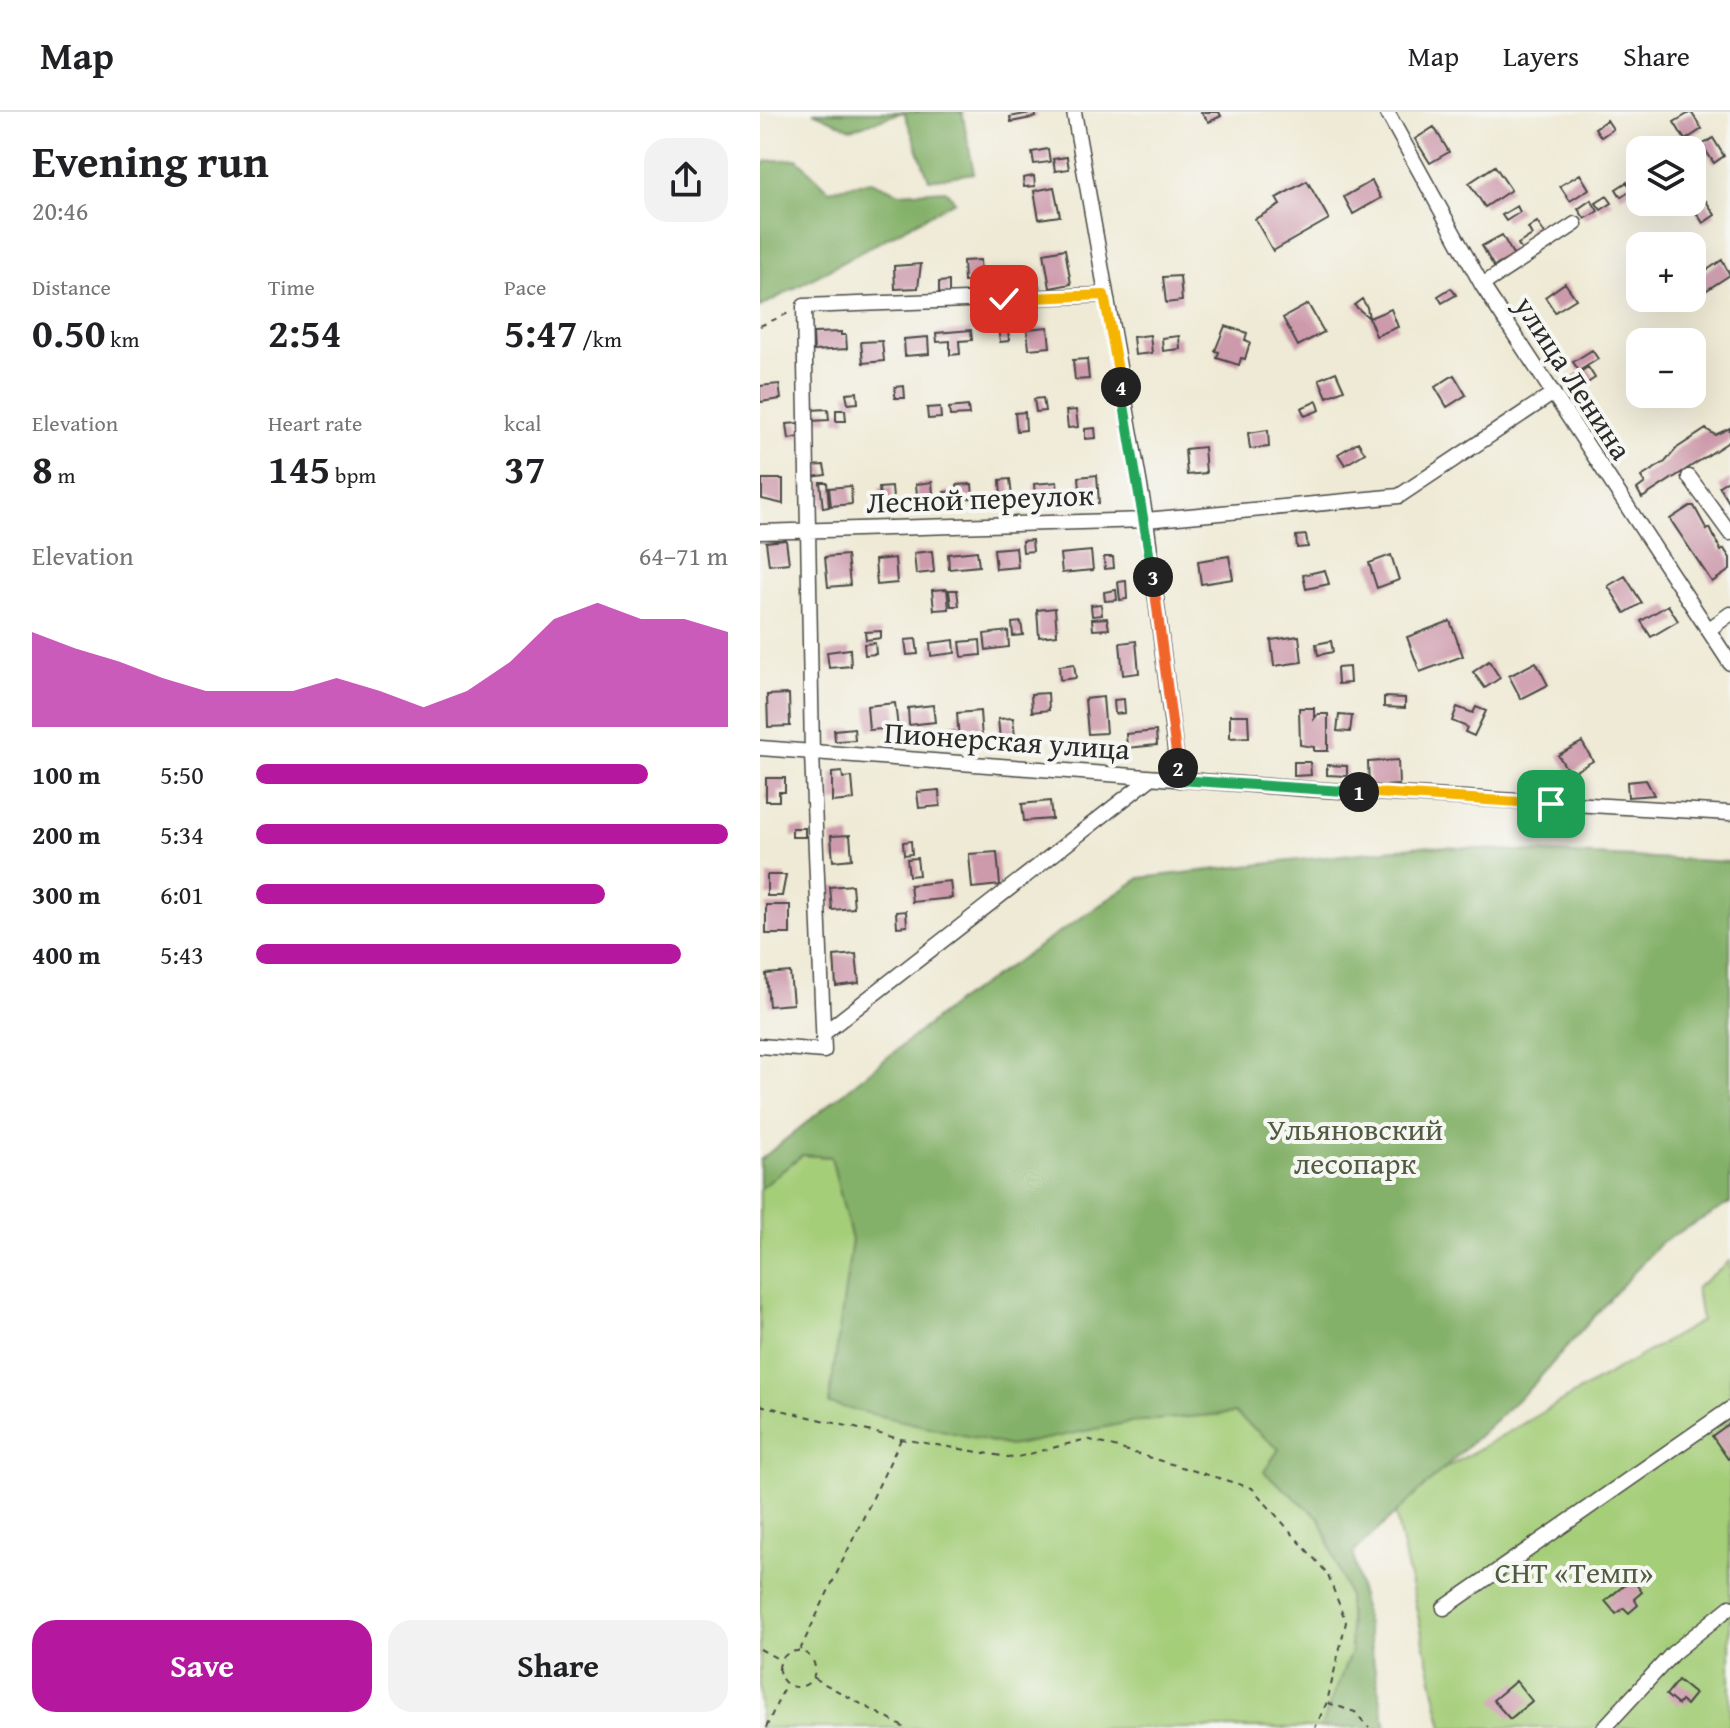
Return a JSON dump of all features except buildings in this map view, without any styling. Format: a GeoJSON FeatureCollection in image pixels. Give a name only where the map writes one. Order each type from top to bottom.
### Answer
{"type":"FeatureCollection","features":[{"type":"Feature","properties":{"kind":"street"},"geometry":{"type":"LineString","coordinates":[[1074,112],[1146,520],[1179,780]]}},
{"type":"Feature","properties":{"kind":"street","name":"улица Ленина"},"geometry":{"type":"LineString","coordinates":[[1387,112],[1482,285],[1730,663]]}},
{"type":"Feature","properties":{"kind":"street"},"geometry":{"type":"LineString","coordinates":[[1482,285],[1575,224]]}},
{"type":"Feature","properties":{"kind":"street"},"geometry":{"type":"LineString","coordinates":[[760,1046],[824,1051],[812,753],[804,306],[1104,295]]}},
{"type":"Feature","properties":{"kind":"street","name":"Лесной переулок"},"geometry":{"type":"LineString","coordinates":[[760,532],[1146,520],[1399,496],[1552,394]]}},
{"type":"Feature","properties":{"kind":"street"},"geometry":{"type":"LineString","coordinates":[[1689,477],[1730,533]]}},
{"type":"Feature","properties":{"kind":"street"},"geometry":{"type":"LineString","coordinates":[[1708,630],[1730,614]]}},
{"type":"Feature","properties":{"kind":"street","name":"Пионерская улица"},"geometry":{"type":"LineString","coordinates":[[760,748],[1179,780],[1650,811],[1730,813]]}},
{"type":"Feature","properties":{"kind":"street"},"geometry":{"type":"LineString","coordinates":[[824,1033],[1151,778]]}},
{"type":"Feature","properties":{"kind":"street"},"geometry":{"type":"LineString","coordinates":[[1444,1608],[1730,1409]]}},
{"type":"Feature","properties":{"kind":"street"},"geometry":{"type":"LineString","coordinates":[[1604,1728],[1673,1653],[1730,1607]]}},
{"type":"Feature","properties":{"kind":"path"},"geometry":{"type":"LineString","coordinates":[[760,326],[804,306]]}},
{"type":"Feature","properties":{"kind":"path"},"geometry":{"type":"LineString","coordinates":[[760,1405],[901,1439],[1014,1458],[1087,1439],[1252,1488],[1327,1573],[1346,1622],[1327,1702],[1315,1728]]}},
{"type":"Feature","properties":{"kind":"path"},"geometry":{"type":"LineString","coordinates":[[800,1650],[901,1439]]}},
{"type":"Feature","properties":{"kind":"path"},"geometry":{"type":"LineString","coordinates":[[760,1649],[780,1661]]}},
{"type":"Feature","properties":{"kind":"path"},"geometry":{"type":"LineString","coordinates":[[800,1650],[814,1660],[813,1677],[804,1686],[786,1683],[779,1673],[780,1661],[789,1652],[800,1650]]}},
{"type":"Feature","properties":{"kind":"path"},"geometry":{"type":"LineString","coordinates":[[813,1677],[905,1728]]}},
{"type":"Feature","properties":{"kind":"path"},"geometry":{"type":"LineString","coordinates":[[766,1728],[786,1683]]}},
{"type":"Feature","properties":{"kind":"path"},"geometry":{"type":"LineString","coordinates":[[1327,1702],[1355,1712],[1369,1728]]}},
{"type":"Feature","properties":{"kind":"green space"},"geometry":{"type":"Polygon","coordinates":[[[813,112],[903,112],[851,129],[813,112]]]}},
{"type":"Feature","properties":{"kind":"green space"},"geometry":{"type":"Polygon","coordinates":[[[904,112],[962,112],[974,173],[929,180],[904,112]]]}},
{"type":"Feature","properties":{"kind":"green space"},"geometry":{"type":"Polygon","coordinates":[[[797,159],[829,190],[871,181],[900,193],[945,190],[955,201],[760,307],[760,168],[767,161],[797,159]]]}},
{"type":"Feature","properties":{"kind":"green space","name":"Ульяновский лесопарк"},"geometry":{"type":"Polygon","coordinates":[[[1422,846],[1730,862],[1730,1203],[1660,1243],[1532,1386],[1353,1553],[1386,1728],[1321,1728],[1351,1651],[1348,1596],[1320,1518],[1264,1472],[1279,1449],[1235,1413],[1131,1422],[1010,1446],[829,1404],[852,1240],[831,1157],[802,1155],[760,1189],[760,1160],[955,1003],[1140,878],[1422,846]]]}},
{"type":"Feature","properties":{"kind":"green space"},"geometry":{"type":"Polygon","coordinates":[[[802,1155],[831,1157],[852,1240],[829,1404],[1131,1422],[1235,1413],[1279,1449],[1264,1472],[1320,1518],[1348,1596],[1351,1651],[1321,1728],[760,1728],[760,1189],[802,1155]]]}},
{"type":"Feature","properties":{"kind":"green space","name":"СНТ «Темп»"},"geometry":{"type":"Polygon","coordinates":[[[1730,1261],[1730,1728],[1443,1728],[1392,1499],[1701,1321],[1696,1288],[1730,1261]]]}},
{"type":"Feature","properties":{"kind":"route"},"geometry":{"type":"LineString","coordinates":[[1004,299],[1104,295],[1146,520],[1179,780],[1551,804]]}}]}
